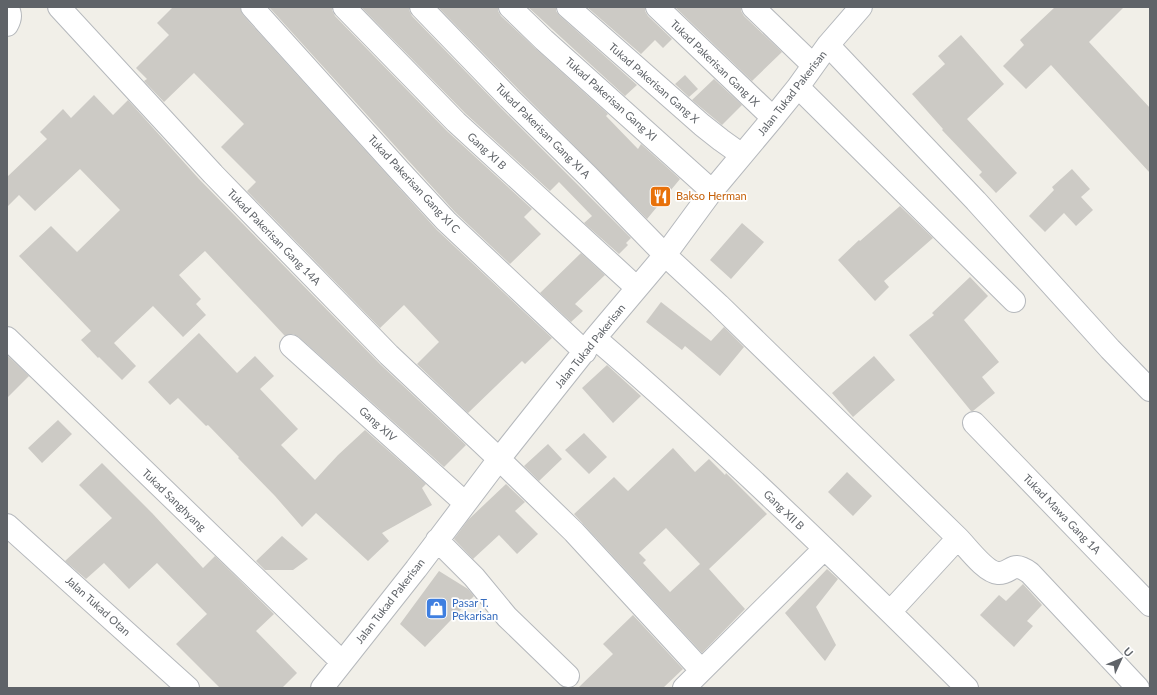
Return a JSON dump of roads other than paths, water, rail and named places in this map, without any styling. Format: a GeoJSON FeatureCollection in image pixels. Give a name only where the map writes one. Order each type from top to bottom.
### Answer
{"type":"FeatureCollection","features":[{"type":"Feature","properties":{"kind":"street"},"geometry":{"type":"LineString","coordinates":[[7,7],[10,11],[11,18],[7,25]]}},
{"type":"Feature","properties":{"kind":"street","name":"Tukad Pakerisan Gang 14A"},"geometry":{"type":"LineString","coordinates":[[58,7],[213,174],[389,355],[569,527],[701,670]]}},
{"type":"Feature","properties":{"kind":"street","name":"Tukad Pakerisan Gang XI C"},"geometry":{"type":"LineString","coordinates":[[252,7],[446,221],[590,345]]}},
{"type":"Feature","properties":{"kind":"street","name":"Gang XI B"},"geometry":{"type":"LineString","coordinates":[[344,7],[456,122],[637,288]]}},
{"type":"Feature","properties":{"kind":"street","name":"Tukad Pakerisan Gang XI A"},"geometry":{"type":"LineString","coordinates":[[421,7],[665,255],[958,538],[986,567],[999,573],[1016,567],[1023,568],[1030,573],[1138,688]]}},
{"type":"Feature","properties":{"kind":"street","name":"Tukad Pakerisan Gang XI"},"geometry":{"type":"LineString","coordinates":[[510,7],[550,45],[712,190]]}},
{"type":"Feature","properties":{"kind":"street","name":"Tukad Pakerisan Gang X"},"geometry":{"type":"LineString","coordinates":[[568,7],[707,129],[742,156]]}},
{"type":"Feature","properties":{"kind":"street","name":"Tukad Pakerisan Gang IX"},"geometry":{"type":"LineString","coordinates":[[657,7],[773,118]]}},
{"type":"Feature","properties":{"kind":"street"},"geometry":{"type":"LineString","coordinates":[[753,7],[813,65]]}},
{"type":"Feature","properties":{"kind":"street","name":"Jalan Tukad Pakerisan"},"geometry":{"type":"LineString","coordinates":[[322,688],[398,593],[499,459],[590,345],[665,255],[712,190],[773,118],[798,87],[828,45],[859,8]]}},
{"type":"Feature","properties":{"kind":"street"},"geometry":{"type":"LineString","coordinates":[[828,45],[971,196],[1110,349],[1150,390]]}},
{"type":"Feature","properties":{"kind":"street"},"geometry":{"type":"LineString","coordinates":[[798,87],[1014,301]]}},
{"type":"Feature","properties":{"kind":"street","name":"Tukad Sanghyang"},"geometry":{"type":"LineString","coordinates":[[7,338],[342,662]]}},
{"type":"Feature","properties":{"kind":"street","name":"Gang XII B"},"geometry":{"type":"LineString","coordinates":[[590,345],[652,388],[743,471],[967,688]]}},
{"type":"Feature","properties":{"kind":"street","name":"Gang XIV"},"geometry":{"type":"LineString","coordinates":[[291,346],[465,503]]}},
{"type":"Feature","properties":{"kind":"street","name":"Tukad Mawa Gang 1A"},"geometry":{"type":"LineString","coordinates":[[974,423],[1150,605]]}},
{"type":"Feature","properties":{"kind":"street","name":"Jalan Tukad Otan"},"geometry":{"type":"LineString","coordinates":[[7,525],[188,688]]}},
{"type":"Feature","properties":{"kind":"street"},"geometry":{"type":"LineString","coordinates":[[890,612],[958,538]]}},
{"type":"Feature","properties":{"kind":"street"},"geometry":{"type":"LineString","coordinates":[[437,540],[474,577],[507,617],[568,676]]}},
{"type":"Feature","properties":{"kind":"street"},"geometry":{"type":"LineString","coordinates":[[684,688],[824,549]]}},
{"type":"Feature","properties":{"kind":"place","name":"Bakso Herman"},"geometry":{"type":"Point","coordinates":[661,196]}},
{"type":"Feature","properties":{"kind":"place","name":"Pasar T. Pekarisan"},"geometry":{"type":"Point","coordinates":[436,609]}}]}
